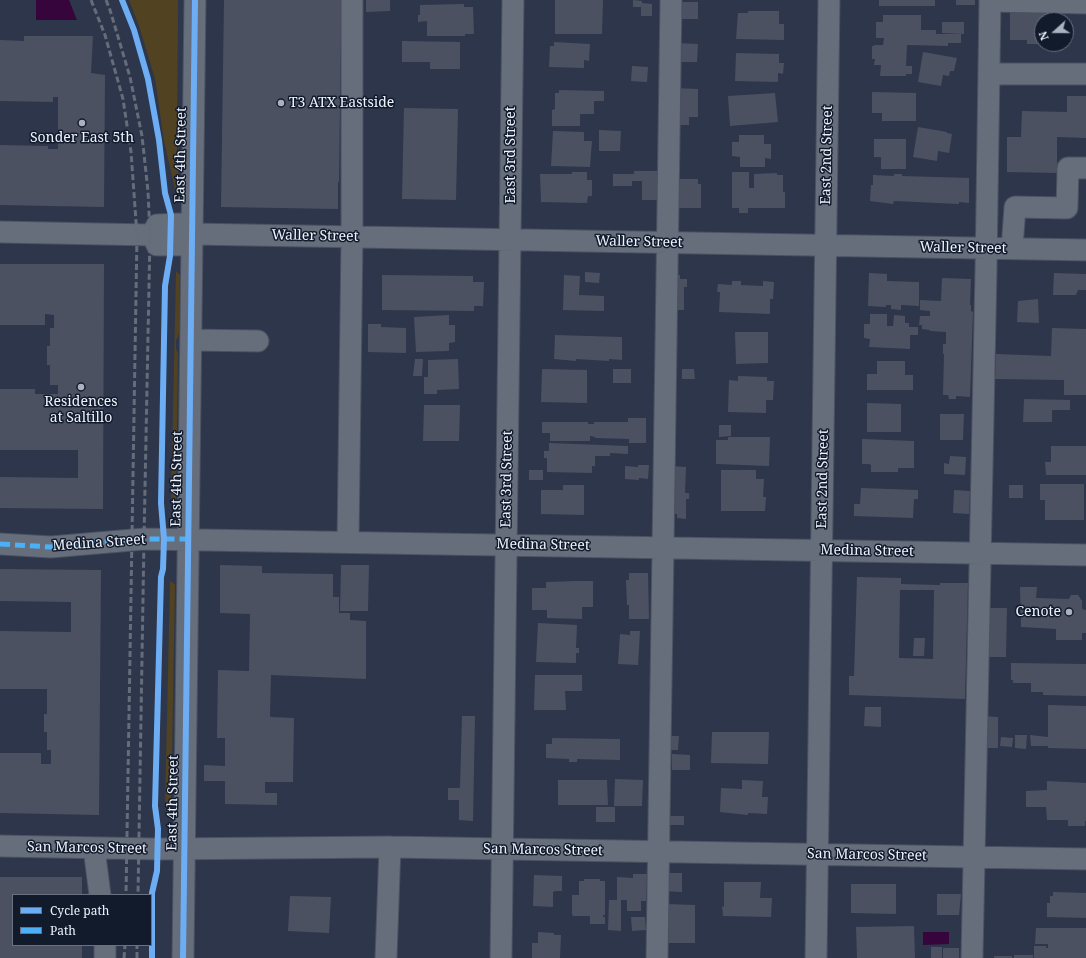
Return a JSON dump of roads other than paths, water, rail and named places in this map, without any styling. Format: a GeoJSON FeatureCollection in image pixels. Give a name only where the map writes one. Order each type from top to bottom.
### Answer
{"type":"FeatureCollection","features":[{"type":"Feature","properties":{"kind":"street","name":"East 4th Street"},"geometry":{"type":"LineString","coordinates":[[183,958],[195,0]]}},
{"type":"Feature","properties":{"kind":"street"},"geometry":{"type":"LineString","coordinates":[[348,542],[352,237],[352,0]]}},
{"type":"Feature","properties":{"kind":"street","name":"East 3rd Street"},"geometry":{"type":"LineString","coordinates":[[500,958],[512,0]]}},
{"type":"Feature","properties":{"kind":"street"},"geometry":{"type":"LineString","coordinates":[[657,958],[671,0]]}},
{"type":"Feature","properties":{"kind":"street","name":"East 2nd Street"},"geometry":{"type":"LineString","coordinates":[[816,958],[829,0]]}},
{"type":"Feature","properties":{"kind":"street"},"geometry":{"type":"LineString","coordinates":[[972,958],[990,1],[1086,3]]}},
{"type":"Feature","properties":{"kind":"street"},"geometry":{"type":"LineString","coordinates":[[989,74],[1086,74]]}},
{"type":"Feature","properties":{"kind":"street"},"geometry":{"type":"LineString","coordinates":[[1012,248],[1015,207],[1067,208],[1068,168],[1086,168]]}},
{"type":"Feature","properties":{"kind":"street"},"geometry":{"type":"LineString","coordinates":[[0,232],[152,235],[157,245],[183,245],[192,234]]}},
{"type":"Feature","properties":{"kind":"street","name":"Waller Street"},"geometry":{"type":"LineString","coordinates":[[192,234],[1086,250]]}},
{"type":"Feature","properties":{"kind":"street"},"geometry":{"type":"LineString","coordinates":[[191,340],[258,341]]}},
{"type":"Feature","properties":{"kind":"street","name":"Medina Street"},"geometry":{"type":"LineString","coordinates":[[0,544],[51,547],[131,539],[188,539],[1086,555]]}},
{"type":"Feature","properties":{"kind":"street","name":"San Marcos Street"},"geometry":{"type":"LineString","coordinates":[[0,846],[185,849],[390,847],[1086,859]]}},
{"type":"Feature","properties":{"kind":"street"},"geometry":{"type":"LineString","coordinates":[[386,958],[390,847]]}},
{"type":"Feature","properties":{"kind":"street"},"geometry":{"type":"LineString","coordinates":[[94,848],[100,894]]}},
{"type":"Feature","properties":{"kind":"street"},"geometry":{"type":"LineString","coordinates":[[105,946],[105,958]]}},
{"type":"Feature","properties":{"kind":"railway"},"geometry":{"type":"LineString","coordinates":[[91,0],[105,35],[123,99],[131,152],[137,235],[126,894]]}},
{"type":"Feature","properties":{"kind":"railway"},"geometry":{"type":"LineString","coordinates":[[106,0],[130,77],[142,136],[148,191],[150,235],[138,894]]}},
{"type":"Feature","properties":{"kind":"railway"},"geometry":{"type":"LineString","coordinates":[[124,958],[125,946]]}},
{"type":"Feature","properties":{"kind":"railway"},"geometry":{"type":"LineString","coordinates":[[137,946],[137,958]]}},
{"type":"Feature","properties":{"kind":"place","name":"T3 ATX Eastside"},"geometry":{"type":"Point","coordinates":[281,103]}},
{"type":"Feature","properties":{"kind":"place","name":"Sonder East 5th"},"geometry":{"type":"Point","coordinates":[82,123]}},
{"type":"Feature","properties":{"kind":"place","name":"Residences at Saltillo"},"geometry":{"type":"Point","coordinates":[81,387]}},
{"type":"Feature","properties":{"kind":"place","name":"Cenote"},"geometry":{"type":"Point","coordinates":[1069,612]}}]}
